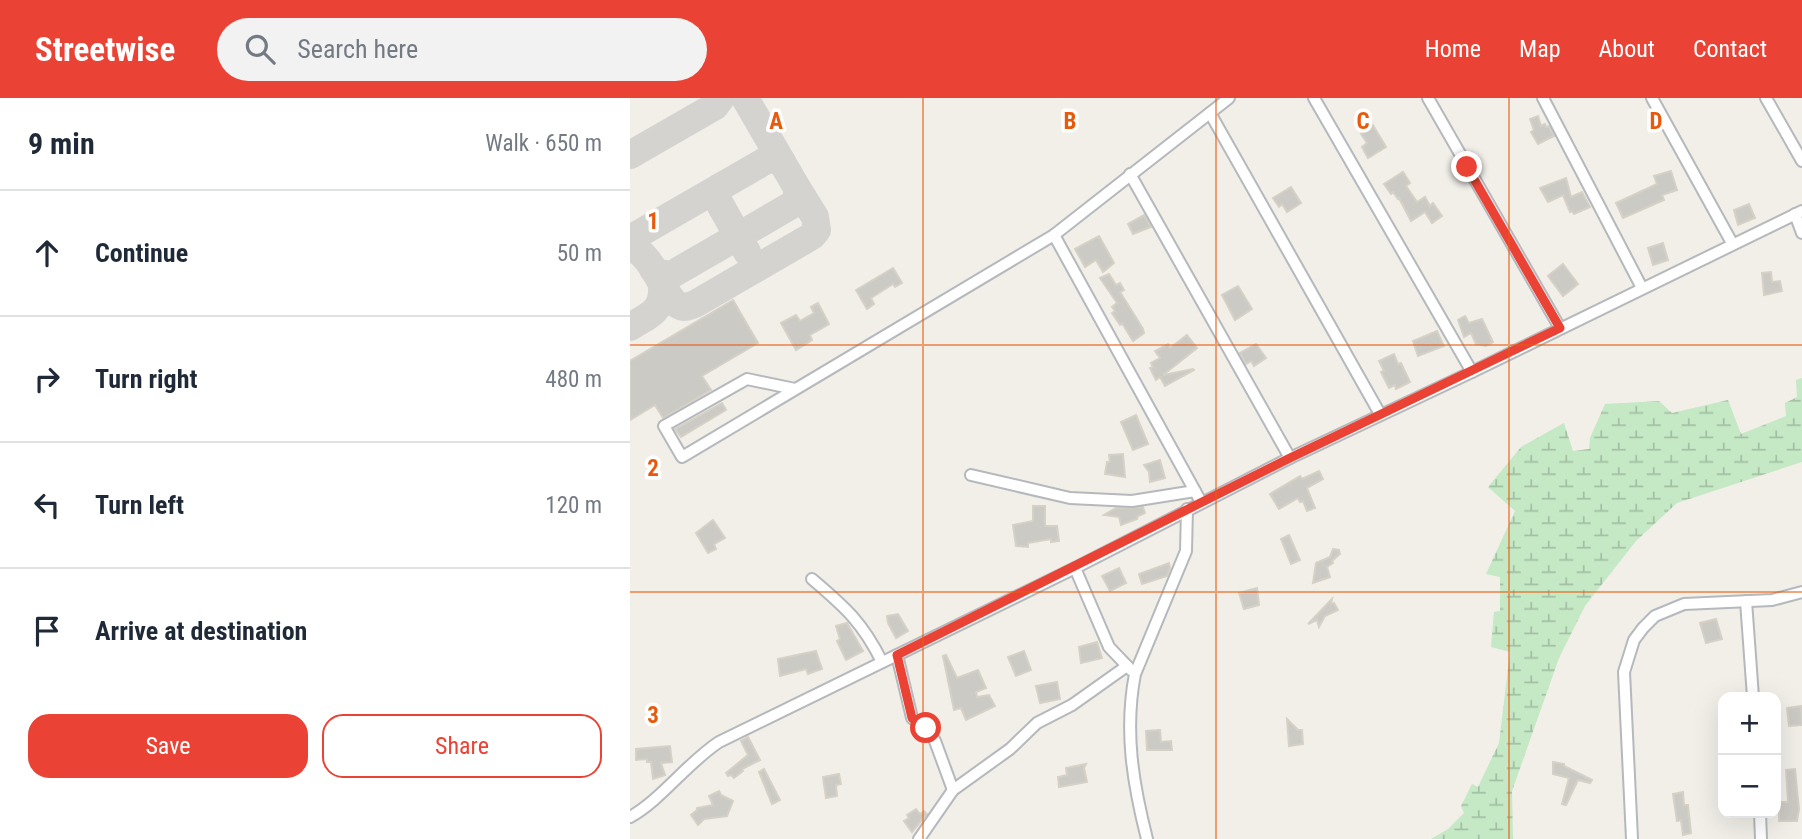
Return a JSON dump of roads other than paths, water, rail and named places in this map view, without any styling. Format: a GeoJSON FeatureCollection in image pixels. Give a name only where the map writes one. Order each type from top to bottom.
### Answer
{"type":"FeatureCollection","features":[{"type":"Feature","properties":{"kind":"street"},"geometry":{"type":"LineString","coordinates":[[795,389],[747,379],[664,426],[682,457],[1054,235],[1229,98]]}},
{"type":"Feature","properties":{"kind":"street"},"geometry":{"type":"LineString","coordinates":[[1314,98],[1472,372]]}},
{"type":"Feature","properties":{"kind":"street"},"geometry":{"type":"LineString","coordinates":[[1427,98],[1560,328]]}},
{"type":"Feature","properties":{"kind":"street"},"geometry":{"type":"LineString","coordinates":[[1543,98],[1642,288]]}},
{"type":"Feature","properties":{"kind":"street"},"geometry":{"type":"LineString","coordinates":[[1652,98],[1732,243]]}},
{"type":"Feature","properties":{"kind":"street"},"geometry":{"type":"LineString","coordinates":[[1766,98],[1802,161]]}},
{"type":"Feature","properties":{"kind":"street"},"geometry":{"type":"LineString","coordinates":[[1210,113],[1380,414]]}},
{"type":"Feature","properties":{"kind":"street"},"geometry":{"type":"LineString","coordinates":[[1130,174],[1290,458]]}},
{"type":"Feature","properties":{"kind":"street"},"geometry":{"type":"LineString","coordinates":[[630,817],[699,755],[719,742],[1075,568],[1290,458],[1472,372],[1732,243],[1799,213],[1802,233]]}},
{"type":"Feature","properties":{"kind":"street"},"geometry":{"type":"LineString","coordinates":[[1054,235],[1201,502]]}},
{"type":"Feature","properties":{"kind":"street"},"geometry":{"type":"LineString","coordinates":[[971,475],[1082,499],[1132,501],[1195,491]]}},
{"type":"Feature","properties":{"kind":"street"},"geometry":{"type":"LineString","coordinates":[[1146,839],[1129,744],[1131,670],[1186,551],[1187,509]]}},
{"type":"Feature","properties":{"kind":"street"},"geometry":{"type":"LineString","coordinates":[[1075,568],[1109,647],[1131,670]]}},
{"type":"Feature","properties":{"kind":"street"},"geometry":{"type":"LineString","coordinates":[[813,579],[855,618],[868,634],[882,662]]}},
{"type":"Feature","properties":{"kind":"street"},"geometry":{"type":"LineString","coordinates":[[1632,839],[1623,687],[1624,672],[1634,640],[1643,628],[1666,610],[1684,604],[1772,600],[1802,592]]}},
{"type":"Feature","properties":{"kind":"street"},"geometry":{"type":"LineString","coordinates":[[1746,601],[1753,692]]}},
{"type":"Feature","properties":{"kind":"street"},"geometry":{"type":"LineString","coordinates":[[897,655],[912,718],[926,728],[935,741],[953,790]]}},
{"type":"Feature","properties":{"kind":"street"},"geometry":{"type":"LineString","coordinates":[[919,839],[953,790],[1010,749],[1037,723],[1131,670]]}},
{"type":"Feature","properties":{"kind":"street"},"geometry":{"type":"LineString","coordinates":[[1760,818],[1761,839]]}}]}
